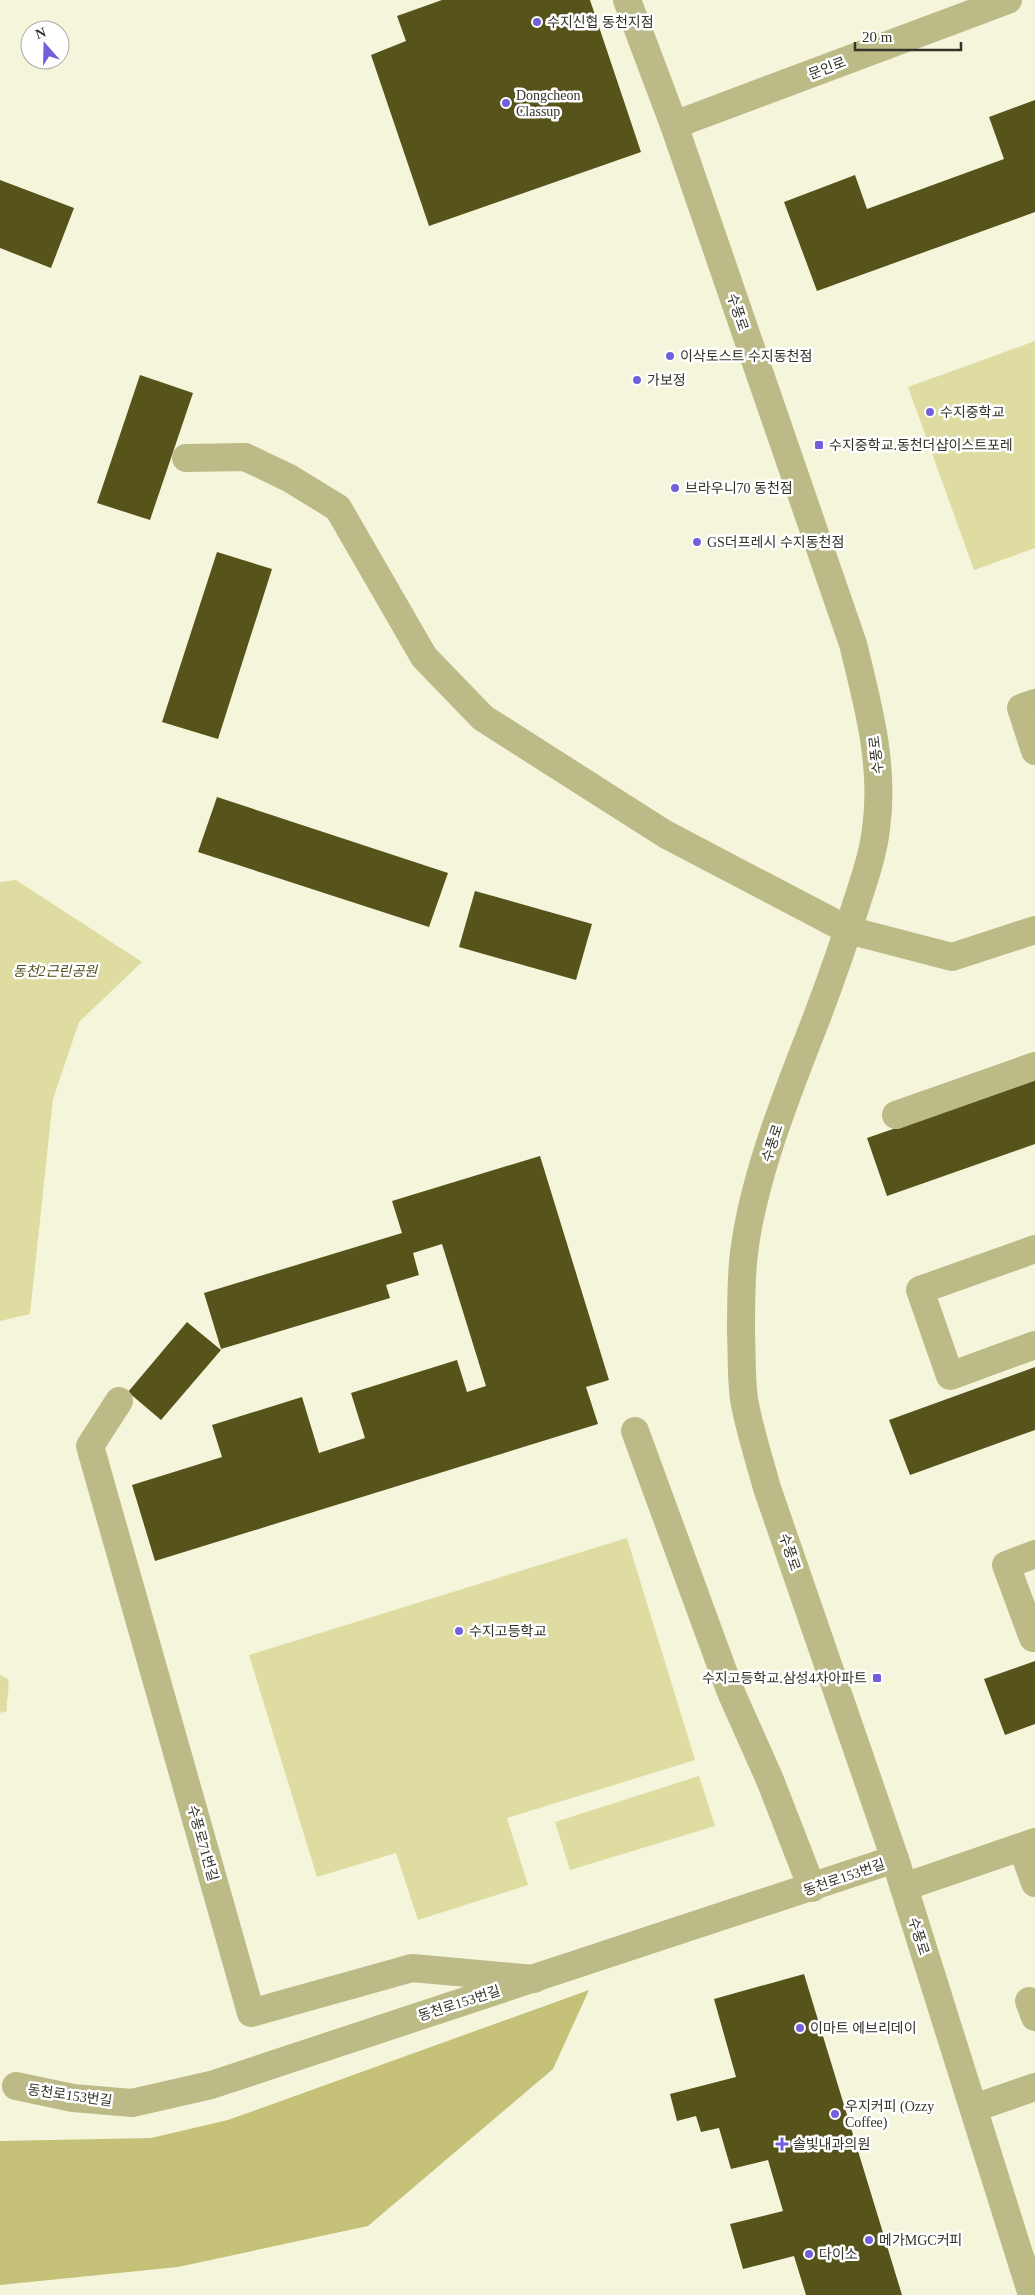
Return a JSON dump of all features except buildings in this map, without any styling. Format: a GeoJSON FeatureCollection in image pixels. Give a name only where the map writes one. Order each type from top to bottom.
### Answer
{"type":"FeatureCollection","features":[{"type":"Feature","properties":{"kind":"street","name":"수풍로"},"geometry":{"type":"LineString","coordinates":[[627,0],[674,125],[853,644],[869,709],[879,776],[877,828],[870,861],[848,930],[795,1074],[759,1182],[743,1263],[742,1371],[750,1428],[767,1488],[895,1859],[1032,2295]]}},
{"type":"Feature","properties":{"kind":"street","name":"문인로"},"geometry":{"type":"LineString","coordinates":[[674,125],[1008,0]]}},
{"type":"Feature","properties":{"kind":"street"},"geometry":{"type":"LineString","coordinates":[[186,458],[245,457],[290,478],[338,508],[424,657],[483,718],[665,834],[848,930],[952,957],[1035,930]]}},
{"type":"Feature","properties":{"kind":"street"},"geometry":{"type":"LineString","coordinates":[[1035,703],[1020,708],[1035,751]]}},
{"type":"Feature","properties":{"kind":"street"},"geometry":{"type":"LineString","coordinates":[[896,1115],[1035,1066]]}},
{"type":"Feature","properties":{"kind":"street"},"geometry":{"type":"LineString","coordinates":[[1035,1249],[920,1290],[950,1376],[1035,1345]]}},
{"type":"Feature","properties":{"kind":"street","name":"수풍로71번길"},"geometry":{"type":"LineString","coordinates":[[119,1401],[90,1446],[251,2013],[412,1968],[534,1979]]}},
{"type":"Feature","properties":{"kind":"street"},"geometry":{"type":"LineString","coordinates":[[635,1431],[730,1690],[770,1780],[812,1888]]}},
{"type":"Feature","properties":{"kind":"street"},"geometry":{"type":"LineString","coordinates":[[1035,1554],[1006,1565],[1033,1638],[1035,1637]]}},
{"type":"Feature","properties":{"kind":"street"},"geometry":{"type":"LineString","coordinates":[[904,1887],[1028,1845],[1035,1884]]}},
{"type":"Feature","properties":{"kind":"street","name":"동천로153번길"},"geometry":{"type":"LineString","coordinates":[[16,2086],[72,2098],[132,2103],[211,2085],[895,1859]]}},
{"type":"Feature","properties":{"kind":"street"},"geometry":{"type":"LineString","coordinates":[[974,2108],[1035,2087]]}},
{"type":"Feature","properties":{"kind":"green space"},"geometry":{"type":"Polygon","coordinates":[[[1035,341],[1035,548],[974,570],[908,387],[1035,341]]]}},
{"type":"Feature","properties":{"kind":"green space","name":"동천2근린공원"},"geometry":{"type":"Polygon","coordinates":[[[16,880],[142,962],[79,1022],[53,1099],[30,1314],[0,1321],[0,882],[16,880]]]}},
{"type":"Feature","properties":{"kind":"green space"},"geometry":{"type":"Polygon","coordinates":[[[627,1538],[695,1760],[507,1818],[528,1885],[418,1920],[396,1853],[317,1877],[249,1655],[627,1538]]]}},
{"type":"Feature","properties":{"kind":"green space"},"geometry":{"type":"Polygon","coordinates":[[[0,1675],[8,1679],[9,1687],[7,1711],[0,1713],[0,1675]]]}},
{"type":"Feature","properties":{"kind":"green space"},"geometry":{"type":"Polygon","coordinates":[[[699,1776],[715,1826],[570,1870],[555,1822],[699,1776]]]}},
{"type":"Feature","properties":{"kind":"shaded area"},"geometry":{"type":"Polygon","coordinates":[[[589,1990],[553,2069],[368,2226],[178,2267],[0,2285],[0,2141],[151,2138],[228,2120],[589,1990]]]}},
{"type":"Feature","properties":{"kind":"place","name":"수지신협 동천지점"},"geometry":{"type":"Point","coordinates":[537,22]}},
{"type":"Feature","properties":{"kind":"place","name":"Dongcheon Classup"},"geometry":{"type":"Point","coordinates":[506,103]}},
{"type":"Feature","properties":{"kind":"place","name":"이삭토스트 수지동천점"},"geometry":{"type":"Point","coordinates":[670,356]}},
{"type":"Feature","properties":{"kind":"place","name":"가보정"},"geometry":{"type":"Point","coordinates":[637,380]}},
{"type":"Feature","properties":{"kind":"place","name":"수지중학교"},"geometry":{"type":"Point","coordinates":[930,412]}},
{"type":"Feature","properties":{"kind":"place","name":"수지중학교.동천더샵이스트포레"},"geometry":{"type":"Point","coordinates":[819,445]}},
{"type":"Feature","properties":{"kind":"place","name":"브라우니70 동천점"},"geometry":{"type":"Point","coordinates":[675,488]}},
{"type":"Feature","properties":{"kind":"place","name":"GS더프레시 수지동천점"},"geometry":{"type":"Point","coordinates":[697,542]}},
{"type":"Feature","properties":{"kind":"place","name":"수지고등학교"},"geometry":{"type":"Point","coordinates":[459,1631]}},
{"type":"Feature","properties":{"kind":"place","name":"수지고등학교.삼성4차아파트"},"geometry":{"type":"Point","coordinates":[877,1678]}},
{"type":"Feature","properties":{"kind":"place","name":"이마트 에브리데이"},"geometry":{"type":"Point","coordinates":[800,2028]}},
{"type":"Feature","properties":{"kind":"place","name":"우지커피 (Ozzy Coffee)"},"geometry":{"type":"Point","coordinates":[835,2114]}},
{"type":"Feature","properties":{"kind":"place","name":"솔빛내과의원"},"geometry":{"type":"Point","coordinates":[782,2144]}},
{"type":"Feature","properties":{"kind":"place","name":"메가MGC커피"},"geometry":{"type":"Point","coordinates":[869,2240]}},
{"type":"Feature","properties":{"kind":"place","name":"다이소"},"geometry":{"type":"Point","coordinates":[809,2254]}}]}
